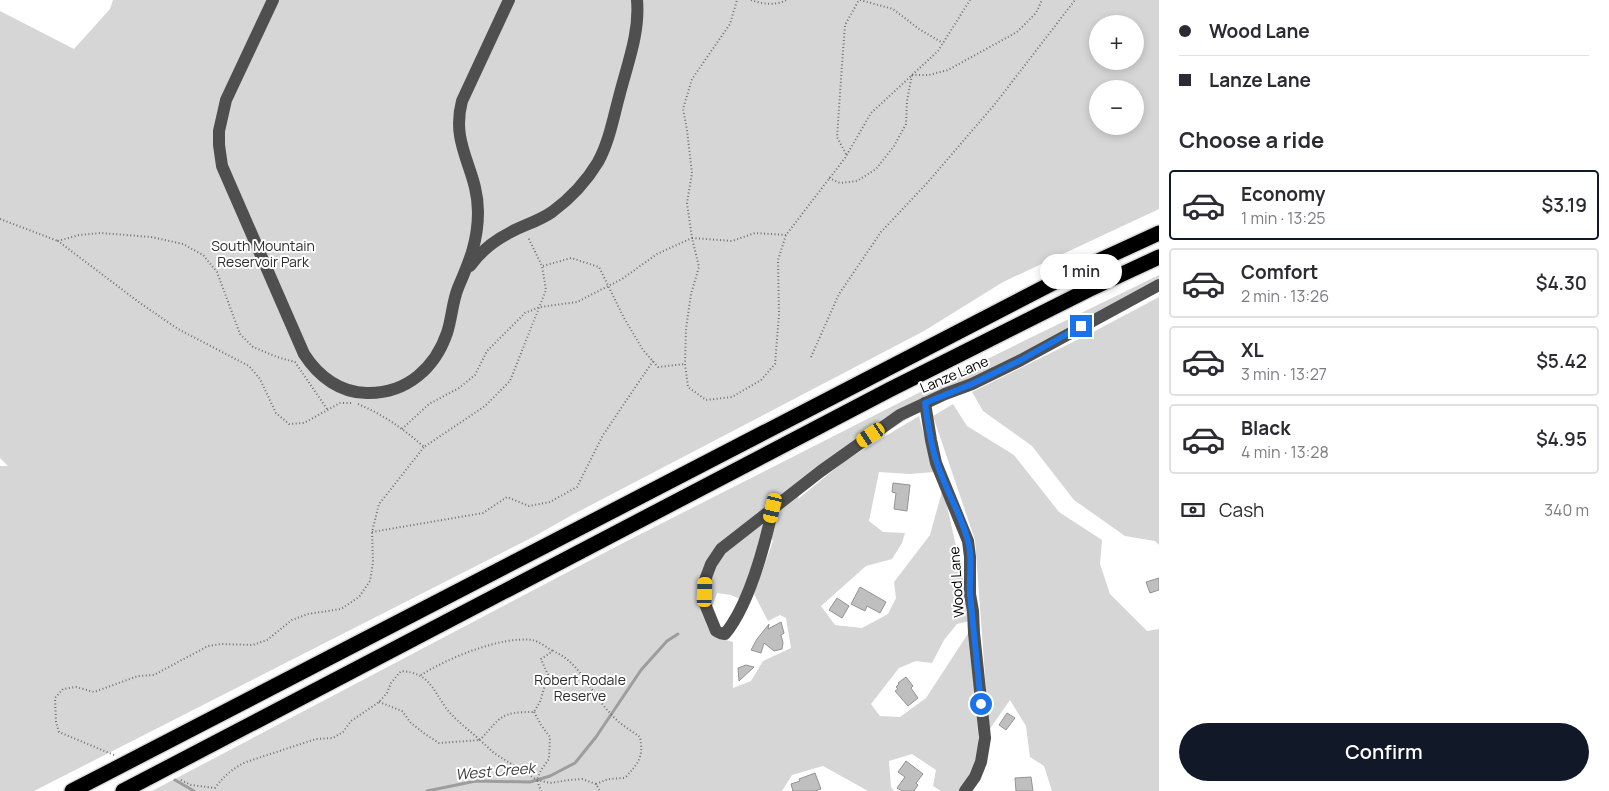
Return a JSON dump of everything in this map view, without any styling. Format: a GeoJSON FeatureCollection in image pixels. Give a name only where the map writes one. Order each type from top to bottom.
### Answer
{"type":"FeatureCollection","features":[{"type":"Feature","properties":{"kind":"highway"},"geometry":{"type":"LineString","coordinates":[[72,791],[1072,273],[1159,233]]}},
{"type":"Feature","properties":{"kind":"highway"},"geometry":{"type":"LineString","coordinates":[[123,791],[889,390],[1088,290],[1159,257]]}},
{"type":"Feature","properties":{"kind":"street"},"geometry":{"type":"LineString","coordinates":[[273,0],[226,100],[221,117],[219,145],[222,166],[309,362],[328,380],[352,391],[365,393],[378,393],[404,386],[426,369],[439,351],[448,331],[452,306],[458,288],[483,251],[498,239],[549,214],[579,189],[599,160],[607,142],[637,29],[637,0]]}},
{"type":"Feature","properties":{"kind":"street"},"geometry":{"type":"LineString","coordinates":[[465,275],[477,232],[478,212],[476,192],[459,140],[459,113],[462,101],[509,0]]}},
{"type":"Feature","properties":{"kind":"street","name":"Lanze Lane"},"geometry":{"type":"LineString","coordinates":[[773,508],[763,546],[739,613],[725,634],[720,633],[716,631],[704,604],[705,580],[711,564],[721,549],[773,508],[856,445],[900,414],[972,384],[1021,360],[1159,285]]}},
{"type":"Feature","properties":{"kind":"street","name":"Wood Lane"},"geometry":{"type":"LineString","coordinates":[[925,403],[930,440],[936,463],[968,541],[970,557],[970,594],[985,738],[981,762],[975,777],[965,791]]}},
{"type":"Feature","properties":{"kind":"path"},"geometry":{"type":"LineString","coordinates":[[737,0],[730,24],[692,79],[683,109],[692,173],[687,203],[692,238],[699,267],[686,329],[685,364],[688,387],[706,400],[732,397],[761,380],[775,364],[779,324],[778,260],[786,235],[847,155],[872,114],[938,51],[970,0]]}},
{"type":"Feature","properties":{"kind":"path"},"geometry":{"type":"LineString","coordinates":[[751,0],[759,3],[779,4],[786,0]]}},
{"type":"Feature","properties":{"kind":"path"},"geometry":{"type":"LineString","coordinates":[[847,155],[837,137],[841,74],[845,25],[859,0],[893,9],[919,29],[943,43]]}},
{"type":"Feature","properties":{"kind":"path"},"geometry":{"type":"LineString","coordinates":[[912,75],[930,75],[948,70],[1016,32],[1036,13],[1042,0]]}},
{"type":"Feature","properties":{"kind":"path"},"geometry":{"type":"LineString","coordinates":[[811,357],[839,294],[881,232],[928,182],[995,104],[1075,0]]}},
{"type":"Feature","properties":{"kind":"path"},"geometry":{"type":"LineString","coordinates":[[829,178],[840,183],[857,181],[876,169],[894,146],[906,124],[907,102],[912,75]]}},
{"type":"Feature","properties":{"kind":"path"},"geometry":{"type":"LineString","coordinates":[[0,219],[58,241],[140,303],[178,329],[249,366],[260,379],[276,413],[288,424],[304,423],[340,403],[356,403],[376,411],[424,446]]}},
{"type":"Feature","properties":{"kind":"path"},"geometry":{"type":"LineString","coordinates":[[116,756],[59,732],[56,722],[55,698],[63,689],[76,687],[94,692],[138,676],[154,675],[208,646],[221,644],[253,645],[267,640],[292,620],[308,614],[341,609],[359,598],[370,581],[373,562],[372,532],[379,504],[424,446],[486,406],[510,381],[546,290],[542,266],[522,228]]}},
{"type":"Feature","properties":{"kind":"path"},"geometry":{"type":"LineString","coordinates":[[58,241],[79,235],[101,233],[152,237],[183,244],[203,255],[217,272],[240,334],[253,347],[295,362],[327,409]]}},
{"type":"Feature","properties":{"kind":"path"},"geometry":{"type":"LineString","coordinates":[[402,429],[429,404],[458,388],[475,375],[488,351],[525,314],[540,307],[577,302],[622,279],[657,254],[692,238],[732,241],[755,233],[786,235]]}},
{"type":"Feature","properties":{"kind":"path"},"geometry":{"type":"LineString","coordinates":[[542,266],[571,258],[599,267],[624,318],[643,350],[658,367],[685,364]]}},
{"type":"Feature","properties":{"kind":"path"},"geometry":{"type":"LineString","coordinates":[[372,532],[483,513],[507,497],[529,506],[550,502],[577,487],[603,435],[653,361]]}},
{"type":"Feature","properties":{"kind":"path"},"geometry":{"type":"LineString","coordinates":[[421,675],[438,665],[506,640],[534,640],[564,656],[574,664],[611,715],[640,737],[642,750],[637,764],[625,778],[608,779],[596,784]]}},
{"type":"Feature","properties":{"kind":"path"},"geometry":{"type":"LineString","coordinates":[[534,712],[540,702],[548,675],[541,659],[553,651]]}},
{"type":"Feature","properties":{"kind":"path"},"geometry":{"type":"LineString","coordinates":[[181,780],[191,784],[215,788],[223,777],[236,766],[290,746],[316,739],[333,738],[343,732],[352,721],[379,702],[401,671],[421,675],[434,687],[447,709],[494,753],[537,780],[550,783],[582,779],[596,784],[600,791]]}},
{"type":"Feature","properties":{"kind":"path"},"geometry":{"type":"LineString","coordinates":[[379,702],[402,712],[411,723],[440,743],[480,740],[501,716],[513,712],[534,712]]}},
{"type":"Feature","properties":{"kind":"path"},"geometry":{"type":"LineString","coordinates":[[534,712],[540,725],[550,737],[549,759],[537,780],[541,791]]}},
{"type":"Feature","properties":{"kind":"green space","name":"South Mountain Reservoir Park"},"geometry":{"type":"Polygon","coordinates":[[[113,0],[1159,0],[1159,209],[1003,282],[924,331],[535,536],[34,791],[0,791],[0,466],[8,466],[0,458],[0,11],[74,49],[110,9],[113,0]]]}},
{"type":"Feature","properties":{"kind":"green space","name":"Robert Rodale Reserve"},"geometry":{"type":"Polygon","coordinates":[[[1159,275],[1159,281],[925,408],[845,458],[800,491],[798,499],[846,460],[919,416],[934,472],[910,474],[879,472],[869,521],[883,532],[905,533],[902,543],[892,559],[866,566],[821,606],[835,625],[862,628],[888,614],[896,598],[894,582],[930,535],[943,488],[966,591],[970,621],[957,624],[944,640],[932,663],[916,661],[899,668],[871,704],[880,716],[900,717],[926,698],[971,629],[979,748],[972,773],[959,791],[941,791],[933,786],[936,770],[912,754],[889,761],[891,787],[894,791],[868,791],[823,766],[792,775],[782,791],[152,791],[625,542],[942,381],[1159,275]],[[765,529],[740,599],[731,595],[717,593],[706,623],[712,636],[733,642],[733,688],[751,681],[763,661],[791,648],[786,618],[780,615],[768,621],[754,594],[773,541],[765,529]]]}},
{"type":"Feature","properties":{"kind":"green space"},"geometry":{"type":"Polygon","coordinates":[[[1159,297],[1159,545],[1155,541],[1125,536],[1074,500],[1032,446],[983,411],[972,392],[1159,297]]]}},
{"type":"Feature","properties":{"kind":"green space"},"geometry":{"type":"Polygon","coordinates":[[[953,404],[967,426],[1014,455],[1059,512],[1102,540],[1100,564],[1110,594],[1147,631],[1159,629],[1159,791],[1052,791],[1044,766],[1030,757],[1026,726],[1010,700],[989,730],[975,540],[933,416],[953,404]]]}},
{"type":"Feature","properties":{"kind":"building"},"geometry":{"type":"Polygon","coordinates":[[[893,483],[910,485],[907,511],[894,509],[896,493],[892,492],[893,483]]]}},
{"type":"Feature","properties":{"kind":"building"},"geometry":{"type":"Polygon","coordinates":[[[1159,578],[1159,590],[1150,593],[1146,582],[1159,578]]]}},
{"type":"Feature","properties":{"kind":"building"},"geometry":{"type":"Polygon","coordinates":[[[860,587],[886,602],[880,613],[867,606],[865,611],[851,604],[860,587]]]}},
{"type":"Feature","properties":{"kind":"building"},"geometry":{"type":"Polygon","coordinates":[[[837,598],[849,606],[842,618],[829,610],[837,598]]]}},
{"type":"Feature","properties":{"kind":"building"},"geometry":{"type":"Polygon","coordinates":[[[781,622],[784,633],[781,635],[782,649],[774,651],[764,643],[761,653],[751,650],[769,624],[768,629],[781,622]]]}},
{"type":"Feature","properties":{"kind":"building"},"geometry":{"type":"Polygon","coordinates":[[[746,665],[754,667],[739,681],[738,668],[746,665]]]}},
{"type":"Feature","properties":{"kind":"building"},"geometry":{"type":"Polygon","coordinates":[[[906,677],[913,686],[911,688],[918,698],[908,706],[895,691],[898,689],[896,687],[898,683],[906,677]]]}},
{"type":"Feature","properties":{"kind":"building"},"geometry":{"type":"Polygon","coordinates":[[[1007,713],[1015,718],[1006,730],[999,725],[1007,713]]]}},
{"type":"Feature","properties":{"kind":"building"},"geometry":{"type":"Polygon","coordinates":[[[906,761],[923,774],[916,783],[918,785],[914,791],[902,791],[897,788],[905,777],[898,772],[906,761]]]}},
{"type":"Feature","properties":{"kind":"building"},"geometry":{"type":"Polygon","coordinates":[[[815,773],[821,789],[815,791],[793,791],[791,784],[815,773]]]}},
{"type":"Feature","properties":{"kind":"building"},"geometry":{"type":"Polygon","coordinates":[[[1031,777],[1033,791],[1016,791],[1015,778],[1031,777]]]}},
{"type":"Feature","properties":{"kind":"waterway","name":"West Creek"},"geometry":{"type":"LineString","coordinates":[[427,791],[476,781],[530,782],[550,776],[575,763],[596,737],[641,670],[667,641],[678,634]]}},
{"type":"Feature","properties":{"kind":"waterway","name":"West Creek"},"geometry":{"type":"LineString","coordinates":[[175,780],[194,791]]}},
{"type":"Feature","properties":{"kind":"route"},"geometry":{"type":"LineString","coordinates":[[981,704],[970,594],[968,541],[936,463],[930,440],[925,403],[972,384],[1021,360],[1081,326]]}}]}
